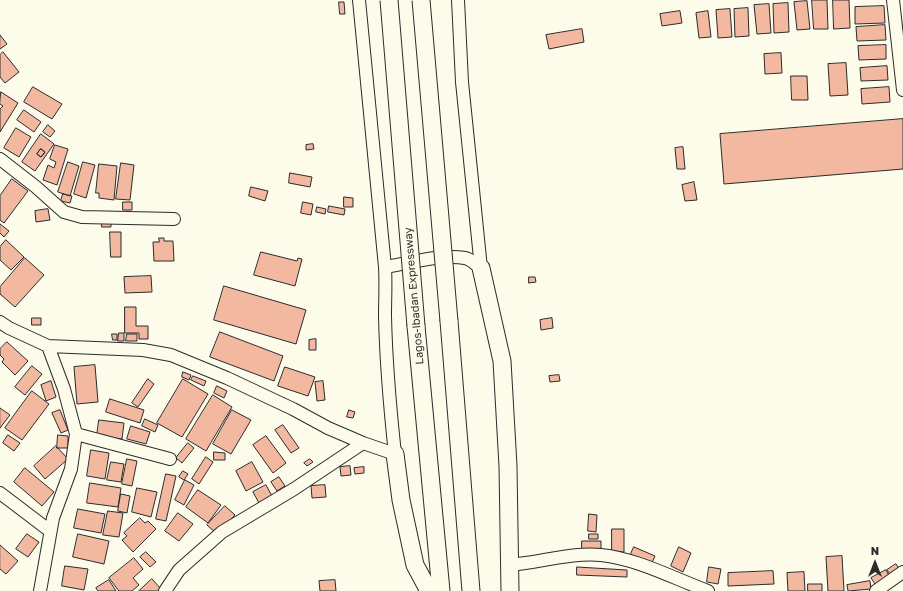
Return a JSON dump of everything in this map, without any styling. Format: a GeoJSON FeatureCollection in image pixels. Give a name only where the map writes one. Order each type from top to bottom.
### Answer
{"type":"FeatureCollection","features":[{"type":"Feature","properties":{"kind":"highway","name":"Lagos-Ibadan Expressway"},"geometry":{"type":"LineString","coordinates":[[389,0],[416,326],[441,591]]}},
{"type":"Feature","properties":{"kind":"highway"},"geometry":{"type":"LineString","coordinates":[[421,0],[471,591]]}},
{"type":"Feature","properties":{"kind":"highway"},"geometry":{"type":"LineString","coordinates":[[481,268],[502,361],[508,466],[510,591]]}},
{"type":"Feature","properties":{"kind":"highway"},"geometry":{"type":"LineString","coordinates":[[395,454],[401,500],[415,565],[428,591]]}},
{"type":"Feature","properties":{"kind":"street"},"geometry":{"type":"LineString","coordinates":[[0,322],[9,328],[48,346],[143,350],[171,355],[227,378],[293,409],[328,428],[363,443],[395,454],[385,316],[385,267],[359,0]]}},
{"type":"Feature","properties":{"kind":"street"},"geometry":{"type":"LineString","coordinates":[[458,0],[462,82],[481,268]]}},
{"type":"Feature","properties":{"kind":"street"},"geometry":{"type":"LineString","coordinates":[[893,0],[902,90]]}},
{"type":"Feature","properties":{"kind":"street"},"geometry":{"type":"LineString","coordinates":[[0,159],[36,186],[64,212],[82,217],[174,219]]}},
{"type":"Feature","properties":{"kind":"street"},"geometry":{"type":"LineString","coordinates":[[385,267],[425,260],[467,258],[481,268]]}},
{"type":"Feature","properties":{"kind":"street"},"geometry":{"type":"LineString","coordinates":[[40,591],[50,531],[53,518],[71,469],[76,434],[64,389],[48,346]]}},
{"type":"Feature","properties":{"kind":"street"},"geometry":{"type":"LineString","coordinates":[[76,434],[170,459]]}},
{"type":"Feature","properties":{"kind":"street"},"geometry":{"type":"LineString","coordinates":[[165,591],[179,570],[222,532],[294,489],[363,443]]}},
{"type":"Feature","properties":{"kind":"street"},"geometry":{"type":"LineString","coordinates":[[0,493],[50,531]]}},
{"type":"Feature","properties":{"kind":"street"},"geometry":{"type":"LineString","coordinates":[[510,565],[568,557],[600,555],[633,561],[708,591]]}},
{"type":"Feature","properties":{"kind":"street"},"geometry":{"type":"LineString","coordinates":[[876,591],[903,572]]}},
{"type":"Feature","properties":{"kind":"building"},"geometry":{"type":"Polygon","coordinates":[[[812,0],[827,0],[828,29],[814,29],[812,0]]]}},
{"type":"Feature","properties":{"kind":"building"},"geometry":{"type":"Polygon","coordinates":[[[833,0],[849,0],[850,28],[834,29],[833,0]]]}},
{"type":"Feature","properties":{"kind":"building"},"geometry":{"type":"Polygon","coordinates":[[[807,1],[810,29],[797,30],[794,2],[807,1]]]}},
{"type":"Feature","properties":{"kind":"building"},"geometry":{"type":"Polygon","coordinates":[[[339,2],[344,2],[345,14],[340,14],[339,2]]]}},
{"type":"Feature","properties":{"kind":"building"},"geometry":{"type":"Polygon","coordinates":[[[788,3],[789,32],[774,33],[773,4],[788,3]]]}},
{"type":"Feature","properties":{"kind":"building"},"geometry":{"type":"Polygon","coordinates":[[[769,4],[771,33],[757,34],[754,5],[769,4]]]}},
{"type":"Feature","properties":{"kind":"building"},"geometry":{"type":"Polygon","coordinates":[[[884,6],[885,23],[855,24],[855,7],[884,6]]]}},
{"type":"Feature","properties":{"kind":"building"},"geometry":{"type":"Polygon","coordinates":[[[748,8],[749,36],[735,37],[734,9],[748,8]]]}},
{"type":"Feature","properties":{"kind":"building"},"geometry":{"type":"Polygon","coordinates":[[[730,9],[732,37],[718,38],[716,10],[730,9]]]}},
{"type":"Feature","properties":{"kind":"building"},"geometry":{"type":"Polygon","coordinates":[[[680,11],[682,23],[662,26],[660,14],[680,11]]]}},
{"type":"Feature","properties":{"kind":"building"},"geometry":{"type":"Polygon","coordinates":[[[708,11],[711,37],[699,38],[696,13],[708,11]]]}},
{"type":"Feature","properties":{"kind":"building"},"geometry":{"type":"Polygon","coordinates":[[[885,25],[886,40],[857,41],[856,27],[885,25]]]}},
{"type":"Feature","properties":{"kind":"building"},"geometry":{"type":"Polygon","coordinates":[[[582,29],[584,42],[549,49],[546,35],[582,29]]]}},
{"type":"Feature","properties":{"kind":"building"},"geometry":{"type":"Polygon","coordinates":[[[0,35],[7,44],[0,49],[0,35]]]}},
{"type":"Feature","properties":{"kind":"building"},"geometry":{"type":"Polygon","coordinates":[[[886,45],[886,59],[859,60],[858,46],[886,45]]]}},
{"type":"Feature","properties":{"kind":"building"},"geometry":{"type":"Polygon","coordinates":[[[3,52],[19,72],[5,83],[0,77],[0,55],[3,52]]]}},
{"type":"Feature","properties":{"kind":"building"},"geometry":{"type":"Polygon","coordinates":[[[781,53],[782,73],[765,74],[764,54],[781,53]]]}},
{"type":"Feature","properties":{"kind":"building"},"geometry":{"type":"Polygon","coordinates":[[[846,63],[848,95],[830,96],[828,64],[846,63]]]}},
{"type":"Feature","properties":{"kind":"building"},"geometry":{"type":"Polygon","coordinates":[[[887,66],[888,80],[861,81],[860,68],[887,66]]]}},
{"type":"Feature","properties":{"kind":"building"},"geometry":{"type":"Polygon","coordinates":[[[791,76],[807,76],[808,100],[792,100],[791,76]]]}},
{"type":"Feature","properties":{"kind":"building"},"geometry":{"type":"Polygon","coordinates":[[[33,87],[62,104],[52,119],[24,102],[33,87]]]}},
{"type":"Feature","properties":{"kind":"building"},"geometry":{"type":"Polygon","coordinates":[[[889,87],[890,102],[862,104],[861,89],[889,87]]]}},
{"type":"Feature","properties":{"kind":"building"},"geometry":{"type":"Polygon","coordinates":[[[1,92],[18,103],[0,132],[0,109],[3,106],[0,104],[1,92]]]}},
{"type":"Feature","properties":{"kind":"building"},"geometry":{"type":"Polygon","coordinates":[[[24,110],[41,122],[34,132],[17,120],[24,110]]]}},
{"type":"Feature","properties":{"kind":"building"},"geometry":{"type":"Polygon","coordinates":[[[903,119],[903,169],[724,184],[720,134],[903,119]]]}},
{"type":"Feature","properties":{"kind":"building"},"geometry":{"type":"Polygon","coordinates":[[[48,125],[55,131],[50,137],[43,132],[48,125]]]}},
{"type":"Feature","properties":{"kind":"building"},"geometry":{"type":"Polygon","coordinates":[[[16,128],[31,137],[19,157],[4,148],[16,128]]]}},
{"type":"Feature","properties":{"kind":"building"},"geometry":{"type":"Polygon","coordinates":[[[41,134],[54,144],[35,171],[22,162],[41,134]],[[41,149],[37,154],[41,157],[45,152],[41,149]]]}},
{"type":"Feature","properties":{"kind":"building"},"geometry":{"type":"Polygon","coordinates":[[[313,144],[314,149],[306,150],[306,145],[313,144]]]}},
{"type":"Feature","properties":{"kind":"building"},"geometry":{"type":"Polygon","coordinates":[[[55,145],[68,149],[57,185],[43,180],[48,165],[54,168],[56,162],[50,159],[55,145]]]}},
{"type":"Feature","properties":{"kind":"building"},"geometry":{"type":"Polygon","coordinates":[[[683,147],[685,169],[677,169],[675,148],[683,147]]]}},
{"type":"Feature","properties":{"kind":"building"},"geometry":{"type":"Polygon","coordinates":[[[41,149],[45,152],[41,157],[37,154],[41,149]]]}},
{"type":"Feature","properties":{"kind":"building"},"geometry":{"type":"Polygon","coordinates":[[[68,162],[79,166],[70,196],[58,192],[68,162]]]}},
{"type":"Feature","properties":{"kind":"building"},"geometry":{"type":"Polygon","coordinates":[[[83,162],[95,165],[86,198],[74,194],[83,162]]]}},
{"type":"Feature","properties":{"kind":"building"},"geometry":{"type":"Polygon","coordinates":[[[121,163],[134,165],[130,200],[116,199],[121,163]]]}},
{"type":"Feature","properties":{"kind":"building"},"geometry":{"type":"Polygon","coordinates":[[[99,164],[117,166],[114,200],[99,198],[99,193],[96,193],[99,164]]]}},
{"type":"Feature","properties":{"kind":"building"},"geometry":{"type":"Polygon","coordinates":[[[290,173],[312,177],[310,187],[289,183],[290,173]]]}},
{"type":"Feature","properties":{"kind":"building"},"geometry":{"type":"Polygon","coordinates":[[[12,179],[28,191],[4,223],[0,220],[0,196],[12,179]]]}},
{"type":"Feature","properties":{"kind":"building"},"geometry":{"type":"Polygon","coordinates":[[[694,182],[697,200],[685,201],[682,185],[694,182]]]}},
{"type":"Feature","properties":{"kind":"building"},"geometry":{"type":"Polygon","coordinates":[[[251,187],[268,191],[265,201],[249,196],[251,187]]]}},
{"type":"Feature","properties":{"kind":"building"},"geometry":{"type":"Polygon","coordinates":[[[63,194],[72,196],[70,203],[61,201],[63,194]]]}},
{"type":"Feature","properties":{"kind":"building"},"geometry":{"type":"Polygon","coordinates":[[[344,197],[353,198],[353,207],[344,207],[344,197]]]}},
{"type":"Feature","properties":{"kind":"building"},"geometry":{"type":"Polygon","coordinates":[[[123,202],[132,202],[132,210],[123,210],[123,202]]]}},
{"type":"Feature","properties":{"kind":"building"},"geometry":{"type":"Polygon","coordinates":[[[303,202],[313,204],[311,215],[301,213],[303,202]]]}},
{"type":"Feature","properties":{"kind":"building"},"geometry":{"type":"Polygon","coordinates":[[[329,206],[345,209],[344,215],[328,212],[329,206]]]}},
{"type":"Feature","properties":{"kind":"building"},"geometry":{"type":"Polygon","coordinates":[[[317,207],[326,209],[325,214],[316,212],[317,207]]]}},
{"type":"Feature","properties":{"kind":"building"},"geometry":{"type":"Polygon","coordinates":[[[48,209],[50,220],[36,222],[35,211],[48,209]]]}},
{"type":"Feature","properties":{"kind":"building"},"geometry":{"type":"Polygon","coordinates":[[[102,221],[111,221],[111,227],[102,227],[102,221]]]}},
{"type":"Feature","properties":{"kind":"building"},"geometry":{"type":"Polygon","coordinates":[[[0,224],[9,231],[4,237],[0,233],[0,224]]]}},
{"type":"Feature","properties":{"kind":"building"},"geometry":{"type":"Polygon","coordinates":[[[110,232],[121,232],[121,257],[111,257],[110,232]]]}},
{"type":"Feature","properties":{"kind":"building"},"geometry":{"type":"Polygon","coordinates":[[[159,238],[164,238],[164,241],[173,241],[174,261],[154,261],[153,242],[159,242],[159,238]]]}},
{"type":"Feature","properties":{"kind":"building"},"geometry":{"type":"Polygon","coordinates":[[[6,240],[24,257],[11,270],[0,260],[0,247],[6,240]]]}},
{"type":"Feature","properties":{"kind":"building"},"geometry":{"type":"Polygon","coordinates":[[[261,252],[297,261],[298,258],[302,259],[295,286],[254,275],[261,252]]]}},
{"type":"Feature","properties":{"kind":"building"},"geometry":{"type":"Polygon","coordinates":[[[25,258],[44,275],[15,307],[0,294],[0,287],[25,258]]]}},
{"type":"Feature","properties":{"kind":"building"},"geometry":{"type":"Polygon","coordinates":[[[151,276],[152,292],[125,293],[124,277],[151,276]]]}},
{"type":"Feature","properties":{"kind":"building"},"geometry":{"type":"Polygon","coordinates":[[[529,277],[535,277],[536,282],[529,283],[529,277]]]}},
{"type":"Feature","properties":{"kind":"building"},"geometry":{"type":"Polygon","coordinates":[[[224,286],[306,310],[296,344],[214,320],[224,286]]]}},
{"type":"Feature","properties":{"kind":"building"},"geometry":{"type":"Polygon","coordinates":[[[125,307],[136,307],[136,326],[148,326],[148,339],[139,339],[139,333],[125,333],[125,307]]]}},
{"type":"Feature","properties":{"kind":"building"},"geometry":{"type":"Polygon","coordinates":[[[32,318],[41,318],[41,325],[32,325],[32,318]]]}},
{"type":"Feature","properties":{"kind":"building"},"geometry":{"type":"Polygon","coordinates":[[[552,318],[553,328],[541,330],[540,320],[552,318]]]}},
{"type":"Feature","properties":{"kind":"building"},"geometry":{"type":"Polygon","coordinates":[[[220,332],[283,356],[274,381],[210,357],[220,332]]]}},
{"type":"Feature","properties":{"kind":"building"},"geometry":{"type":"Polygon","coordinates":[[[119,333],[124,333],[124,341],[118,341],[119,333]]]}},
{"type":"Feature","properties":{"kind":"building"},"geometry":{"type":"Polygon","coordinates":[[[112,334],[117,334],[117,340],[113,340],[112,334]]]}},
{"type":"Feature","properties":{"kind":"building"},"geometry":{"type":"Polygon","coordinates":[[[127,334],[137,334],[137,341],[126,341],[127,334]]]}},
{"type":"Feature","properties":{"kind":"building"},"geometry":{"type":"Polygon","coordinates":[[[316,339],[316,350],[309,350],[309,340],[316,339]]]}},
{"type":"Feature","properties":{"kind":"building"},"geometry":{"type":"Polygon","coordinates":[[[7,342],[28,361],[15,375],[2,362],[4,359],[0,355],[0,349],[7,342]]]}},
{"type":"Feature","properties":{"kind":"building"},"geometry":{"type":"Polygon","coordinates":[[[95,365],[98,402],[77,404],[74,367],[95,365]]]}},
{"type":"Feature","properties":{"kind":"building"},"geometry":{"type":"Polygon","coordinates":[[[32,366],[42,374],[25,395],[15,387],[32,366]]]}},
{"type":"Feature","properties":{"kind":"building"},"geometry":{"type":"Polygon","coordinates":[[[285,367],[315,377],[308,396],[278,386],[285,367]]]}},
{"type":"Feature","properties":{"kind":"building"},"geometry":{"type":"Polygon","coordinates":[[[183,372],[191,375],[189,380],[182,377],[183,372]]]}},
{"type":"Feature","properties":{"kind":"building"},"geometry":{"type":"Polygon","coordinates":[[[559,375],[560,381],[550,382],[549,376],[559,375]]]}},
{"type":"Feature","properties":{"kind":"building"},"geometry":{"type":"Polygon","coordinates":[[[193,376],[206,381],[204,386],[191,380],[193,376]]]}},
{"type":"Feature","properties":{"kind":"building"},"geometry":{"type":"Polygon","coordinates":[[[148,379],[154,384],[138,407],[132,403],[148,379]]]}},
{"type":"Feature","properties":{"kind":"building"},"geometry":{"type":"Polygon","coordinates":[[[183,379],[208,394],[182,437],[157,423],[183,379]]]}},
{"type":"Feature","properties":{"kind":"building"},"geometry":{"type":"Polygon","coordinates":[[[51,381],[56,397],[46,401],[41,385],[51,381]]]}},
{"type":"Feature","properties":{"kind":"building"},"geometry":{"type":"Polygon","coordinates":[[[323,381],[325,400],[317,401],[315,382],[323,381]]]}},
{"type":"Feature","properties":{"kind":"building"},"geometry":{"type":"Polygon","coordinates":[[[217,386],[227,391],[224,398],[214,393],[217,386]]]}},
{"type":"Feature","properties":{"kind":"building"},"geometry":{"type":"Polygon","coordinates":[[[32,391],[49,404],[22,440],[5,428],[32,391]]]}},
{"type":"Feature","properties":{"kind":"building"},"geometry":{"type":"Polygon","coordinates":[[[213,395],[232,407],[206,451],[186,439],[213,395]]]}},
{"type":"Feature","properties":{"kind":"building"},"geometry":{"type":"Polygon","coordinates":[[[110,399],[144,410],[140,423],[106,412],[110,399]]]}},
{"type":"Feature","properties":{"kind":"building"},"geometry":{"type":"Polygon","coordinates":[[[0,408],[10,415],[0,428],[0,408]]]}},
{"type":"Feature","properties":{"kind":"building"},"geometry":{"type":"Polygon","coordinates":[[[60,410],[68,430],[61,433],[52,413],[60,410]]]}},
{"type":"Feature","properties":{"kind":"building"},"geometry":{"type":"Polygon","coordinates":[[[232,410],[251,420],[231,454],[213,444],[232,410]]]}},
{"type":"Feature","properties":{"kind":"building"},"geometry":{"type":"Polygon","coordinates":[[[349,410],[355,412],[353,418],[347,417],[349,410]]]}},
{"type":"Feature","properties":{"kind":"building"},"geometry":{"type":"Polygon","coordinates":[[[145,419],[158,425],[155,432],[142,426],[145,419]]]}},
{"type":"Feature","properties":{"kind":"building"},"geometry":{"type":"Polygon","coordinates":[[[99,420],[124,423],[122,439],[97,436],[99,420]]]}},
{"type":"Feature","properties":{"kind":"building"},"geometry":{"type":"Polygon","coordinates":[[[283,425],[299,448],[291,453],[275,430],[283,425]]]}},
{"type":"Feature","properties":{"kind":"building"},"geometry":{"type":"Polygon","coordinates":[[[131,426],[150,432],[146,444],[127,439],[131,426]]]}},
{"type":"Feature","properties":{"kind":"building"},"geometry":{"type":"Polygon","coordinates":[[[8,435],[20,443],[14,451],[3,443],[8,435]]]}},
{"type":"Feature","properties":{"kind":"building"},"geometry":{"type":"Polygon","coordinates":[[[58,435],[68,436],[68,448],[57,448],[58,435]]]}},
{"type":"Feature","properties":{"kind":"building"},"geometry":{"type":"Polygon","coordinates":[[[266,436],[286,463],[273,473],[253,445],[266,436]]]}},
{"type":"Feature","properties":{"kind":"building"},"geometry":{"type":"Polygon","coordinates":[[[188,443],[194,448],[182,463],[176,458],[188,443]]]}},
{"type":"Feature","properties":{"kind":"building"},"geometry":{"type":"Polygon","coordinates":[[[56,446],[68,459],[45,479],[34,466],[56,446]]]}},
{"type":"Feature","properties":{"kind":"building"},"geometry":{"type":"Polygon","coordinates":[[[91,450],[109,453],[105,479],[87,476],[91,450]]]}},
{"type":"Feature","properties":{"kind":"building"},"geometry":{"type":"Polygon","coordinates":[[[214,452],[225,453],[225,460],[214,460],[214,452]]]}},
{"type":"Feature","properties":{"kind":"building"},"geometry":{"type":"Polygon","coordinates":[[[206,457],[213,462],[199,484],[192,479],[206,457]]]}},
{"type":"Feature","properties":{"kind":"building"},"geometry":{"type":"Polygon","coordinates":[[[127,459],[137,461],[132,486],[122,484],[127,459]]]}},
{"type":"Feature","properties":{"kind":"building"},"geometry":{"type":"Polygon","coordinates":[[[310,459],[313,462],[307,466],[304,463],[310,459]]]}},
{"type":"Feature","properties":{"kind":"building"},"geometry":{"type":"Polygon","coordinates":[[[111,462],[124,464],[121,482],[107,480],[111,462]]]}},
{"type":"Feature","properties":{"kind":"building"},"geometry":{"type":"Polygon","coordinates":[[[252,462],[263,482],[246,491],[236,471],[252,462]]]}},
{"type":"Feature","properties":{"kind":"building"},"geometry":{"type":"Polygon","coordinates":[[[350,466],[351,475],[341,476],[340,467],[350,466]]]}},
{"type":"Feature","properties":{"kind":"building"},"geometry":{"type":"Polygon","coordinates":[[[364,467],[364,473],[355,474],[354,468],[364,467]]]}},
{"type":"Feature","properties":{"kind":"building"},"geometry":{"type":"Polygon","coordinates":[[[25,468],[54,492],[42,506],[14,482],[25,468]]]}},
{"type":"Feature","properties":{"kind":"building"},"geometry":{"type":"Polygon","coordinates":[[[183,471],[188,474],[184,480],[179,477],[183,471]]]}},
{"type":"Feature","properties":{"kind":"building"},"geometry":{"type":"Polygon","coordinates":[[[166,474],[176,476],[166,521],[156,519],[166,474]]]}},
{"type":"Feature","properties":{"kind":"building"},"geometry":{"type":"Polygon","coordinates":[[[279,477],[285,486],[277,491],[271,482],[279,477]]]}},
{"type":"Feature","properties":{"kind":"building"},"geometry":{"type":"Polygon","coordinates":[[[185,480],[194,485],[184,505],[175,500],[185,480]]]}},
{"type":"Feature","properties":{"kind":"building"},"geometry":{"type":"Polygon","coordinates":[[[90,483],[121,488],[118,507],[87,503],[90,483]]]}},
{"type":"Feature","properties":{"kind":"building"},"geometry":{"type":"Polygon","coordinates":[[[266,485],[272,496],[259,503],[253,492],[266,485]]]}},
{"type":"Feature","properties":{"kind":"building"},"geometry":{"type":"Polygon","coordinates":[[[325,485],[326,497],[312,498],[311,486],[325,485]]]}},
{"type":"Feature","properties":{"kind":"building"},"geometry":{"type":"Polygon","coordinates":[[[137,488],[157,492],[151,517],[132,512],[137,488]]]}},
{"type":"Feature","properties":{"kind":"building"},"geometry":{"type":"Polygon","coordinates":[[[198,490],[221,505],[208,523],[186,507],[198,490]]]}},
{"type":"Feature","properties":{"kind":"building"},"geometry":{"type":"Polygon","coordinates":[[[121,494],[130,496],[127,513],[118,511],[121,494]]]}},
{"type":"Feature","properties":{"kind":"building"},"geometry":{"type":"Polygon","coordinates":[[[225,506],[235,515],[217,534],[207,525],[225,506]]]}},
{"type":"Feature","properties":{"kind":"building"},"geometry":{"type":"Polygon","coordinates":[[[78,509],[105,514],[101,533],[74,528],[78,509]]]}},
{"type":"Feature","properties":{"kind":"building"},"geometry":{"type":"Polygon","coordinates":[[[108,511],[123,513],[119,537],[103,535],[108,511]]]}},
{"type":"Feature","properties":{"kind":"building"},"geometry":{"type":"Polygon","coordinates":[[[178,513],[193,524],[179,541],[165,531],[178,513]]]}},
{"type":"Feature","properties":{"kind":"building"},"geometry":{"type":"Polygon","coordinates":[[[589,514],[597,515],[596,532],[588,531],[589,514]]]}},
{"type":"Feature","properties":{"kind":"building"},"geometry":{"type":"Polygon","coordinates":[[[140,518],[145,523],[148,521],[156,529],[133,552],[122,540],[127,536],[124,533],[140,518]]]}},
{"type":"Feature","properties":{"kind":"building"},"geometry":{"type":"Polygon","coordinates":[[[612,529],[624,529],[624,552],[612,551],[612,529]]]}},
{"type":"Feature","properties":{"kind":"building"},"geometry":{"type":"Polygon","coordinates":[[[27,534],[39,542],[28,557],[16,549],[27,534]]]}},
{"type":"Feature","properties":{"kind":"building"},"geometry":{"type":"Polygon","coordinates":[[[78,534],[109,541],[104,564],[73,557],[78,534]]]}},
{"type":"Feature","properties":{"kind":"building"},"geometry":{"type":"Polygon","coordinates":[[[589,534],[598,534],[598,539],[589,539],[589,534]]]}},
{"type":"Feature","properties":{"kind":"building"},"geometry":{"type":"Polygon","coordinates":[[[582,541],[601,541],[601,551],[582,551],[582,541]]]}},
{"type":"Feature","properties":{"kind":"building"},"geometry":{"type":"Polygon","coordinates":[[[0,545],[18,561],[6,574],[0,569],[0,545]]]}},
{"type":"Feature","properties":{"kind":"building"},"geometry":{"type":"Polygon","coordinates":[[[634,547],[655,556],[651,565],[630,556],[634,547]]]}},
{"type":"Feature","properties":{"kind":"building"},"geometry":{"type":"Polygon","coordinates":[[[679,547],[691,553],[683,572],[671,566],[679,547]]]}},
{"type":"Feature","properties":{"kind":"building"},"geometry":{"type":"Polygon","coordinates":[[[146,552],[156,562],[150,567],[140,557],[146,552]]]}},
{"type":"Feature","properties":{"kind":"building"},"geometry":{"type":"Polygon","coordinates":[[[842,556],[844,591],[828,591],[826,557],[842,556]]]}},
{"type":"Feature","properties":{"kind":"building"},"geometry":{"type":"Polygon","coordinates":[[[134,558],[143,569],[133,578],[139,585],[132,591],[119,591],[109,578],[134,558]]]}},
{"type":"Feature","properties":{"kind":"building"},"geometry":{"type":"Polygon","coordinates":[[[896,564],[901,572],[892,577],[887,570],[896,564]]]}},
{"type":"Feature","properties":{"kind":"building"},"geometry":{"type":"Polygon","coordinates":[[[65,566],[88,569],[84,590],[62,586],[65,566]]]}},
{"type":"Feature","properties":{"kind":"building"},"geometry":{"type":"Polygon","coordinates":[[[577,567],[627,570],[627,577],[577,575],[577,567]]]}},
{"type":"Feature","properties":{"kind":"building"},"geometry":{"type":"Polygon","coordinates":[[[709,567],[721,569],[718,584],[707,582],[709,567]]]}},
{"type":"Feature","properties":{"kind":"building"},"geometry":{"type":"Polygon","coordinates":[[[886,570],[891,579],[877,587],[871,578],[886,570]]]}},
{"type":"Feature","properties":{"kind":"building"},"geometry":{"type":"Polygon","coordinates":[[[773,571],[774,584],[728,586],[728,573],[773,571]]]}},
{"type":"Feature","properties":{"kind":"building"},"geometry":{"type":"Polygon","coordinates":[[[804,572],[805,591],[788,591],[787,573],[804,572]]]}},
{"type":"Feature","properties":{"kind":"building"},"geometry":{"type":"Polygon","coordinates":[[[152,579],[161,589],[159,591],[139,591],[152,579]]]}},
{"type":"Feature","properties":{"kind":"building"},"geometry":{"type":"Polygon","coordinates":[[[109,580],[116,591],[98,591],[96,588],[109,580]]]}},
{"type":"Feature","properties":{"kind":"building"},"geometry":{"type":"Polygon","coordinates":[[[335,580],[336,591],[320,591],[319,581],[335,580]]]}},
{"type":"Feature","properties":{"kind":"building"},"geometry":{"type":"Polygon","coordinates":[[[870,581],[871,589],[848,591],[847,585],[870,581]]]}},
{"type":"Feature","properties":{"kind":"building"},"geometry":{"type":"Polygon","coordinates":[[[808,584],[822,584],[822,591],[808,591],[808,584]]]}}]}
